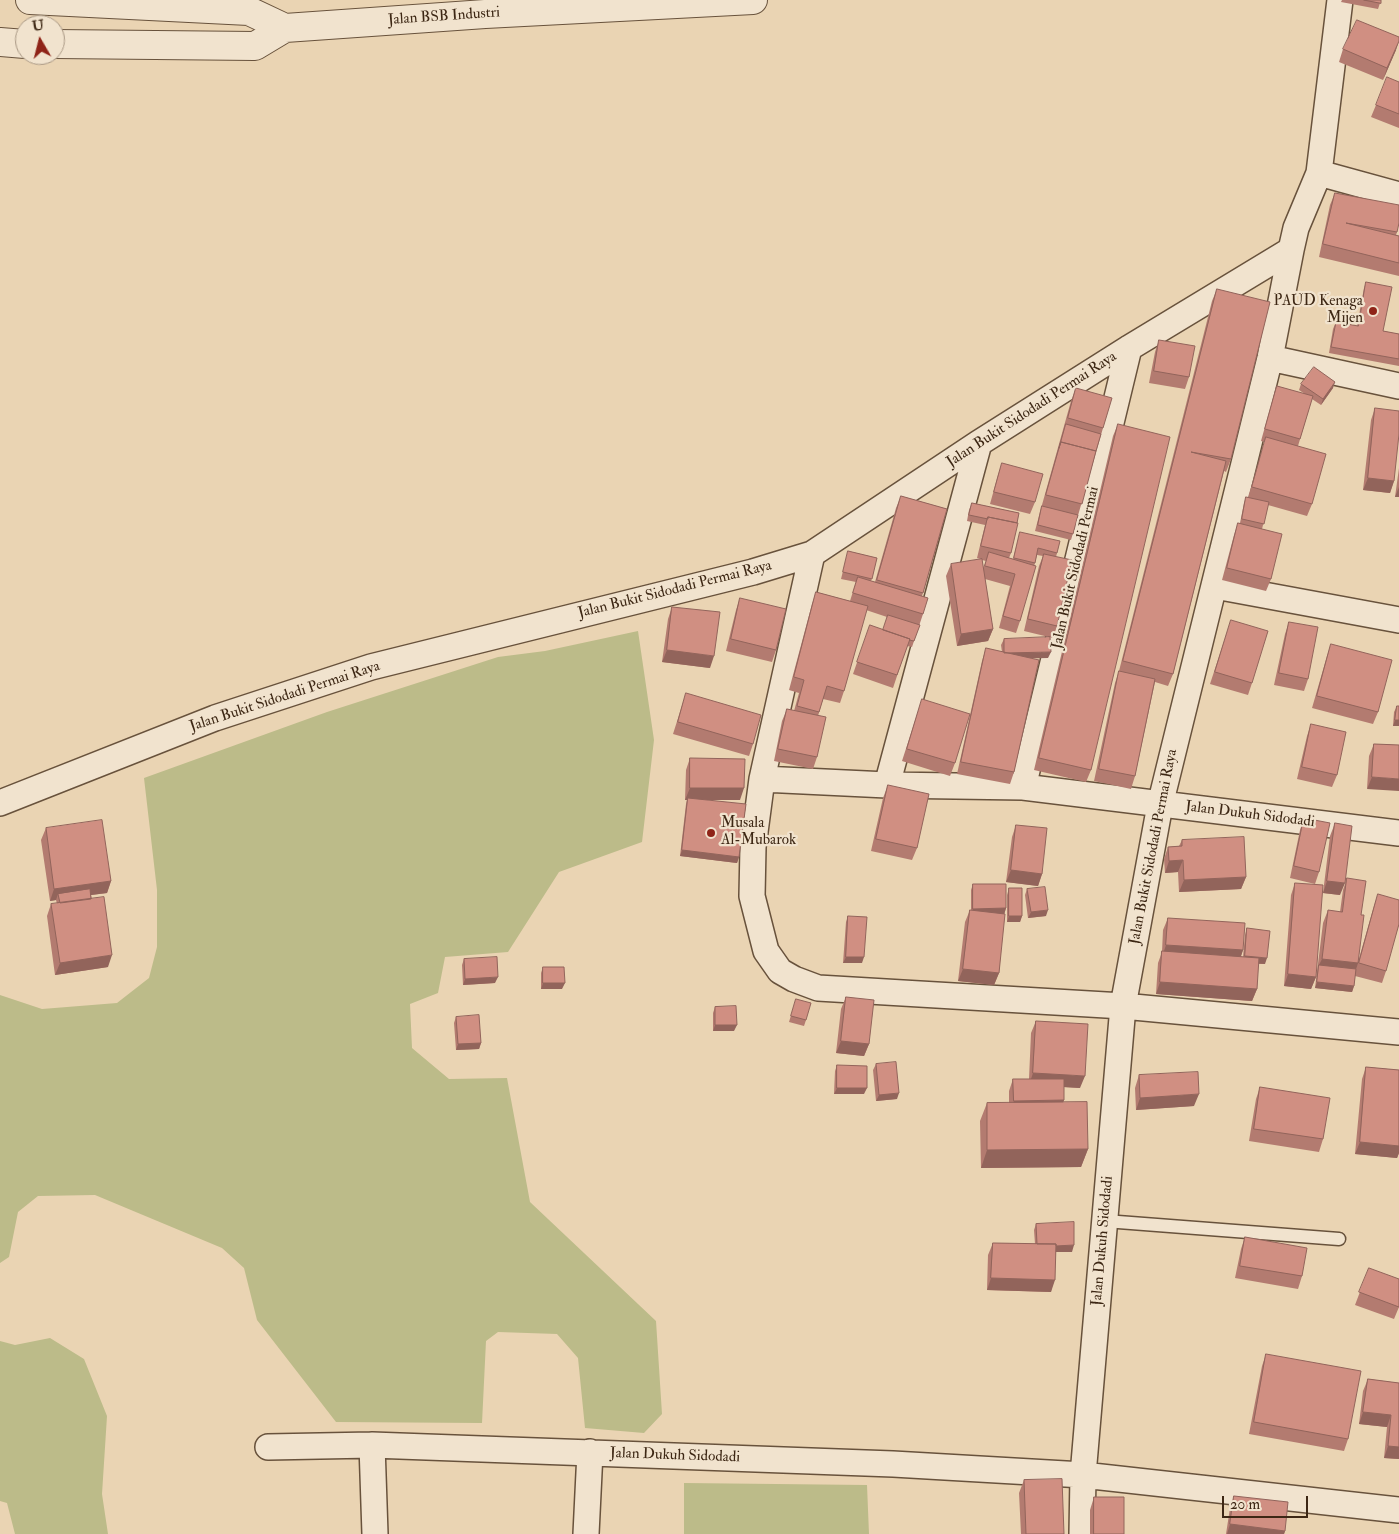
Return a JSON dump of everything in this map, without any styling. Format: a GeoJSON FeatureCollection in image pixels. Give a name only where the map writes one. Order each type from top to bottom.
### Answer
{"type":"FeatureCollection","features":[{"type":"Feature","properties":{"kind":"street"},"geometry":{"type":"LineString","coordinates":[[30,0],[249,10],[285,28]]}},
{"type":"Feature","properties":{"kind":"street"},"geometry":{"type":"LineString","coordinates":[[485,14],[519,0]]}},
{"type":"Feature","properties":{"kind":"street","name":"Jalan BSB Industri"},"geometry":{"type":"LineString","coordinates":[[65,44],[255,46],[285,28],[485,14],[753,0]]}},
{"type":"Feature","properties":{"kind":"street","name":"Jalan Bukit Sidodadi Permai Raya"},"geometry":{"type":"LineString","coordinates":[[1123,1006],[1160,805],[1270,358],[1296,228],[1319,173],[1340,0]]}},
{"type":"Feature","properties":{"kind":"street"},"geometry":{"type":"LineString","coordinates":[[0,42],[15,43]]}},
{"type":"Feature","properties":{"kind":"street"},"geometry":{"type":"LineString","coordinates":[[1319,173],[1399,195]]}},
{"type":"Feature","properties":{"kind":"street","name":"Jalan Bukit Sidodadi Permai Raya"},"geometry":{"type":"LineString","coordinates":[[0,803],[215,718],[371,667],[753,572],[812,554],[979,443],[1129,348],[1291,250]]}},
{"type":"Feature","properties":{"kind":"street","name":"Jalan Bukit Sidodadi Permai"},"geometry":{"type":"LineString","coordinates":[[1023,787],[1129,348]]}},
{"type":"Feature","properties":{"kind":"street"},"geometry":{"type":"LineString","coordinates":[[1270,358],[1399,386]]}},
{"type":"Feature","properties":{"kind":"street"},"geometry":{"type":"LineString","coordinates":[[887,785],[979,443]]}},
{"type":"Feature","properties":{"kind":"street"},"geometry":{"type":"LineString","coordinates":[[812,554],[762,779],[753,848],[752,896],[766,952],[780,971],[794,979],[818,988],[1123,1006],[1399,1032]]}},
{"type":"Feature","properties":{"kind":"street"},"geometry":{"type":"LineString","coordinates":[[1215,586],[1399,620]]}},
{"type":"Feature","properties":{"kind":"street"},"geometry":{"type":"LineString","coordinates":[[762,779],[887,785],[1023,787],[1160,805]]}},
{"type":"Feature","properties":{"kind":"street","name":"Jalan Dukuh Sidodadi"},"geometry":{"type":"LineString","coordinates":[[1160,805],[1399,833]]}},
{"type":"Feature","properties":{"kind":"street","name":"Jalan Dukuh Sidodadi"},"geometry":{"type":"LineString","coordinates":[[1082,1534],[1083,1476],[1123,1006]]}},
{"type":"Feature","properties":{"kind":"street"},"geometry":{"type":"LineString","coordinates":[[372,1445],[375,1534]]}},
{"type":"Feature","properties":{"kind":"street","name":"Jalan Dukuh Sidodadi"},"geometry":{"type":"LineString","coordinates":[[268,1447],[372,1445],[893,1464],[1083,1476],[1399,1510]]}},
{"type":"Feature","properties":{"kind":"street"},"geometry":{"type":"LineString","coordinates":[[586,1534],[590,1452]]}},
{"type":"Feature","properties":{"kind":"lane"},"geometry":{"type":"LineString","coordinates":[[1105,1221],[1339,1239]]}},
{"type":"Feature","properties":{"kind":"shaded area"},"geometry":{"type":"Polygon","coordinates":[[[638,631],[654,740],[642,842],[559,872],[508,952],[445,957],[438,993],[410,1004],[412,1048],[449,1079],[507,1078],[530,1202],[656,1321],[662,1414],[644,1433],[585,1428],[578,1358],[557,1334],[498,1332],[486,1341],[482,1423],[336,1422],[257,1320],[244,1268],[222,1248],[95,1195],[38,1196],[18,1212],[9,1257],[0,1263],[0,995],[42,1009],[117,1003],[149,978],[157,947],[157,890],[144,778],[327,712],[498,657],[545,651],[638,631]]]}},
{"type":"Feature","properties":{"kind":"shaded area"},"geometry":{"type":"Polygon","coordinates":[[[50,1338],[84,1359],[107,1416],[102,1494],[108,1534],[15,1534],[7,1503],[0,1501],[0,1341],[15,1345],[50,1338]]]}},
{"type":"Feature","properties":{"kind":"shaded area"},"geometry":{"type":"Polygon","coordinates":[[[684,1483],[867,1485],[869,1534],[684,1534],[684,1483]]]}},
{"type":"Feature","properties":{"kind":"building"},"geometry":{"type":"Polygon","coordinates":[[[1364,0],[1381,0],[1381,3],[1364,0]]]}},
{"type":"Feature","properties":{"kind":"building"},"geometry":{"type":"Polygon","coordinates":[[[1357,20],[1399,37],[1387,68],[1343,49],[1357,20]]]}},
{"type":"Feature","properties":{"kind":"building"},"geometry":{"type":"Polygon","coordinates":[[[1387,77],[1399,82],[1399,114],[1376,105],[1387,77]]]}},
{"type":"Feature","properties":{"kind":"building"},"geometry":{"type":"Polygon","coordinates":[[[1335,193],[1399,205],[1397,232],[1346,223],[1399,236],[1399,263],[1323,244],[1335,193]]]}},
{"type":"Feature","properties":{"kind":"building","name":"PAUD Kenaga Mijen"},"geometry":{"type":"Polygon","coordinates":[[[1366,282],[1392,287],[1383,331],[1399,334],[1399,359],[1331,347],[1336,322],[1358,326],[1366,282]]]}},
{"type":"Feature","properties":{"kind":"building"},"geometry":{"type":"Polygon","coordinates":[[[1217,289],[1270,302],[1231,459],[1191,452],[1226,461],[1173,674],[1123,661],[1217,289]]]}},
{"type":"Feature","properties":{"kind":"building"},"geometry":{"type":"Polygon","coordinates":[[[1159,340],[1195,346],[1189,377],[1154,371],[1159,340]]]}},
{"type":"Feature","properties":{"kind":"building"},"geometry":{"type":"Polygon","coordinates":[[[1314,367],[1335,382],[1323,399],[1301,384],[1314,367]]]}},
{"type":"Feature","properties":{"kind":"building"},"geometry":{"type":"Polygon","coordinates":[[[1277,386],[1313,396],[1300,439],[1265,429],[1277,386]]]}},
{"type":"Feature","properties":{"kind":"building"},"geometry":{"type":"Polygon","coordinates":[[[1076,388],[1112,398],[1103,428],[1068,418],[1076,388]]]}},
{"type":"Feature","properties":{"kind":"building"},"geometry":{"type":"Polygon","coordinates":[[[1375,408],[1399,411],[1399,434],[1394,481],[1368,478],[1375,408]]]}},
{"type":"Feature","properties":{"kind":"building"},"geometry":{"type":"Polygon","coordinates":[[[1066,424],[1101,434],[1096,451],[1061,442],[1059,448],[1066,424]]]}},
{"type":"Feature","properties":{"kind":"building"},"geometry":{"type":"Polygon","coordinates":[[[1118,424],[1170,437],[1091,770],[1039,758],[1118,424]]]}},
{"type":"Feature","properties":{"kind":"building"},"geometry":{"type":"Polygon","coordinates":[[[1266,437],[1326,454],[1312,504],[1252,487],[1266,437]]]}},
{"type":"Feature","properties":{"kind":"building"},"geometry":{"type":"Polygon","coordinates":[[[1061,442],[1096,451],[1082,504],[1046,495],[1061,442]]]}},
{"type":"Feature","properties":{"kind":"building"},"geometry":{"type":"Polygon","coordinates":[[[1002,463],[1043,474],[1035,502],[994,492],[1002,463]]]}},
{"type":"Feature","properties":{"kind":"building"},"geometry":{"type":"Polygon","coordinates":[[[901,496],[947,509],[923,593],[877,580],[901,496]]]}},
{"type":"Feature","properties":{"kind":"building"},"geometry":{"type":"Polygon","coordinates":[[[1246,497],[1269,502],[1264,524],[1242,519],[1246,497]]]}},
{"type":"Feature","properties":{"kind":"building"},"geometry":{"type":"Polygon","coordinates":[[[972,503],[1019,513],[1017,523],[969,515],[972,503]]]}},
{"type":"Feature","properties":{"kind":"building"},"geometry":{"type":"Polygon","coordinates":[[[1042,506],[1078,515],[1073,534],[1038,525],[1042,506]]]}},
{"type":"Feature","properties":{"kind":"building"},"geometry":{"type":"Polygon","coordinates":[[[988,517],[1018,523],[1011,553],[981,546],[988,517]]]}},
{"type":"Feature","properties":{"kind":"building"},"geometry":{"type":"Polygon","coordinates":[[[1238,523],[1282,534],[1271,579],[1227,568],[1238,523]]]}},
{"type":"Feature","properties":{"kind":"building"},"geometry":{"type":"Polygon","coordinates":[[[1020,532],[1060,541],[1057,553],[1038,548],[1035,563],[1014,558],[1020,532]]]}},
{"type":"Feature","properties":{"kind":"building"},"geometry":{"type":"Polygon","coordinates":[[[848,551],[877,558],[872,579],[843,572],[848,551]]]}},
{"type":"Feature","properties":{"kind":"building"},"geometry":{"type":"Polygon","coordinates":[[[989,552],[1036,566],[1020,621],[1003,616],[1015,574],[985,566],[989,552]]]}},
{"type":"Feature","properties":{"kind":"building"},"geometry":{"type":"Polygon","coordinates":[[[1044,554],[1072,560],[1057,626],[1028,619],[1044,554]]]}},
{"type":"Feature","properties":{"kind":"building"},"geometry":{"type":"Polygon","coordinates":[[[982,559],[993,629],[961,634],[951,564],[982,559]]]}},
{"type":"Feature","properties":{"kind":"building"},"geometry":{"type":"Polygon","coordinates":[[[858,577],[928,598],[923,614],[853,593],[858,577]]]}},
{"type":"Feature","properties":{"kind":"building"},"geometry":{"type":"Polygon","coordinates":[[[816,592],[868,606],[844,691],[827,686],[819,712],[797,706],[804,680],[794,677],[816,592]]]}},
{"type":"Feature","properties":{"kind":"building"},"geometry":{"type":"Polygon","coordinates":[[[740,598],[786,609],[776,650],[731,639],[740,598]]]}},
{"type":"Feature","properties":{"kind":"building"},"geometry":{"type":"Polygon","coordinates":[[[672,607],[720,612],[714,656],[667,650],[672,607]]]}},
{"type":"Feature","properties":{"kind":"building"},"geometry":{"type":"Polygon","coordinates":[[[888,615],[920,625],[914,641],[883,630],[888,615]]]}},
{"type":"Feature","properties":{"kind":"building"},"geometry":{"type":"Polygon","coordinates":[[[1231,620],[1268,631],[1252,683],[1215,672],[1231,620]]]}},
{"type":"Feature","properties":{"kind":"building"},"geometry":{"type":"Polygon","coordinates":[[[1289,622],[1318,627],[1308,679],[1279,673],[1289,622]]]}},
{"type":"Feature","properties":{"kind":"building"},"geometry":{"type":"Polygon","coordinates":[[[870,625],[910,639],[897,675],[857,662],[870,625]]]}},
{"type":"Feature","properties":{"kind":"building"},"geometry":{"type":"Polygon","coordinates":[[[1050,637],[1051,652],[1004,653],[1004,639],[1050,637]]]}},
{"type":"Feature","properties":{"kind":"building"},"geometry":{"type":"Polygon","coordinates":[[[1331,644],[1392,660],[1378,712],[1317,696],[1331,644]]]}},
{"type":"Feature","properties":{"kind":"building"},"geometry":{"type":"Polygon","coordinates":[[[986,648],[1039,660],[1014,772],[961,762],[986,648]]]}},
{"type":"Feature","properties":{"kind":"building"},"geometry":{"type":"Polygon","coordinates":[[[1119,671],[1155,679],[1135,776],[1099,769],[1119,671]]]}},
{"type":"Feature","properties":{"kind":"building"},"geometry":{"type":"Polygon","coordinates":[[[686,693],[761,715],[753,744],[678,722],[686,693]]]}},
{"type":"Feature","properties":{"kind":"building"},"geometry":{"type":"Polygon","coordinates":[[[922,699],[970,714],[955,763],[907,749],[922,699]]]}},
{"type":"Feature","properties":{"kind":"building"},"geometry":{"type":"Polygon","coordinates":[[[1397,706],[1399,706],[1399,720],[1395,720],[1397,706]]]}},
{"type":"Feature","properties":{"kind":"building"},"geometry":{"type":"Polygon","coordinates":[[[787,709],[826,717],[817,757],[778,749],[787,709]]]}},
{"type":"Feature","properties":{"kind":"building"},"geometry":{"type":"Polygon","coordinates":[[[1311,724],[1346,732],[1337,775],[1302,767],[1311,724]]]}},
{"type":"Feature","properties":{"kind":"building"},"geometry":{"type":"Polygon","coordinates":[[[1374,744],[1399,745],[1399,779],[1372,777],[1374,744]]]}},
{"type":"Feature","properties":{"kind":"building"},"geometry":{"type":"Polygon","coordinates":[[[690,758],[745,759],[744,788],[690,788],[690,758]]]}},
{"type":"Feature","properties":{"kind":"building"},"geometry":{"type":"Polygon","coordinates":[[[888,785],[929,794],[917,848],[876,839],[888,785]]]}},
{"type":"Feature","properties":{"kind":"building","name":"Musala Al-Mubarok"},"geometry":{"type":"Polygon","coordinates":[[[688,798],[746,804],[739,857],[682,850],[688,798]]]}},
{"type":"Feature","properties":{"kind":"building"},"geometry":{"type":"Polygon","coordinates":[[[1304,818],[1330,823],[1319,872],[1294,866],[1304,818]]]}},
{"type":"Feature","properties":{"kind":"building"},"geometry":{"type":"Polygon","coordinates":[[[102,820],[111,881],[54,889],[46,828],[102,820]]]}},
{"type":"Feature","properties":{"kind":"building"},"geometry":{"type":"Polygon","coordinates":[[[1335,823],[1352,826],[1345,883],[1327,881],[1335,823]]]}},
{"type":"Feature","properties":{"kind":"building"},"geometry":{"type":"Polygon","coordinates":[[[1016,825],[1047,828],[1042,874],[1011,870],[1016,825]]]}},
{"type":"Feature","properties":{"kind":"building"},"geometry":{"type":"Polygon","coordinates":[[[1244,837],[1246,877],[1184,880],[1183,860],[1169,861],[1168,847],[1182,846],[1182,840],[1244,837]]]}},
{"type":"Feature","properties":{"kind":"building"},"geometry":{"type":"Polygon","coordinates":[[[1347,878],[1366,881],[1361,915],[1364,915],[1358,963],[1322,959],[1328,910],[1342,912],[1347,878]]]}},
{"type":"Feature","properties":{"kind":"building"},"geometry":{"type":"Polygon","coordinates":[[[1295,883],[1323,885],[1316,977],[1288,974],[1295,883]]]}},
{"type":"Feature","properties":{"kind":"building"},"geometry":{"type":"Polygon","coordinates":[[[973,884],[1006,884],[1006,908],[973,909],[973,884]]]}},
{"type":"Feature","properties":{"kind":"building"},"geometry":{"type":"Polygon","coordinates":[[[1045,887],[1048,910],[1031,912],[1027,889],[1045,887]]]}},
{"type":"Feature","properties":{"kind":"building"},"geometry":{"type":"Polygon","coordinates":[[[1009,888],[1022,888],[1022,916],[1009,916],[1009,888]]]}},
{"type":"Feature","properties":{"kind":"building"},"geometry":{"type":"Polygon","coordinates":[[[90,889],[91,899],[60,903],[58,894],[90,889]]]}},
{"type":"Feature","properties":{"kind":"building"},"geometry":{"type":"Polygon","coordinates":[[[1378,894],[1399,900],[1399,924],[1386,971],[1359,963],[1378,894]]]}},
{"type":"Feature","properties":{"kind":"building"},"geometry":{"type":"Polygon","coordinates":[[[104,897],[112,955],[60,963],[51,904],[104,897]]]}},
{"type":"Feature","properties":{"kind":"building"},"geometry":{"type":"Polygon","coordinates":[[[970,910],[1005,914],[999,973],[963,969],[970,910]]]}},
{"type":"Feature","properties":{"kind":"building"},"geometry":{"type":"Polygon","coordinates":[[[848,916],[867,917],[864,957],[846,957],[848,916]]]}},
{"type":"Feature","properties":{"kind":"building"},"geometry":{"type":"Polygon","coordinates":[[[1168,918],[1245,923],[1243,950],[1166,945],[1168,918]]]}},
{"type":"Feature","properties":{"kind":"building"},"geometry":{"type":"Polygon","coordinates":[[[1247,928],[1270,931],[1267,958],[1245,956],[1247,928]]]}},
{"type":"Feature","properties":{"kind":"building"},"geometry":{"type":"Polygon","coordinates":[[[1162,951],[1259,958],[1257,989],[1160,982],[1162,951]]]}},
{"type":"Feature","properties":{"kind":"building"},"geometry":{"type":"Polygon","coordinates":[[[497,957],[498,977],[465,979],[464,959],[497,957]]]}},
{"type":"Feature","properties":{"kind":"building"},"geometry":{"type":"Polygon","coordinates":[[[1319,965],[1356,969],[1354,986],[1317,982],[1319,965]]]}},
{"type":"Feature","properties":{"kind":"building"},"geometry":{"type":"Polygon","coordinates":[[[543,967],[564,967],[565,983],[543,983],[543,967]]]}},
{"type":"Feature","properties":{"kind":"building"},"geometry":{"type":"Polygon","coordinates":[[[846,997],[874,1000],[869,1044],[841,1041],[846,997]]]}},
{"type":"Feature","properties":{"kind":"building"},"geometry":{"type":"Polygon","coordinates":[[[796,999],[811,1003],[806,1020],[791,1016],[796,999]]]}},
{"type":"Feature","properties":{"kind":"building"},"geometry":{"type":"Polygon","coordinates":[[[736,1006],[737,1025],[715,1025],[715,1007],[736,1006]]]}},
{"type":"Feature","properties":{"kind":"building"},"geometry":{"type":"Polygon","coordinates":[[[479,1015],[481,1043],[458,1044],[456,1017],[479,1015]]]}},
{"type":"Feature","properties":{"kind":"building"},"geometry":{"type":"Polygon","coordinates":[[[1036,1021],[1088,1024],[1085,1076],[1033,1073],[1036,1021]]]}},
{"type":"Feature","properties":{"kind":"building"},"geometry":{"type":"Polygon","coordinates":[[[896,1062],[899,1093],[879,1095],[876,1064],[896,1062]]]}},
{"type":"Feature","properties":{"kind":"building"},"geometry":{"type":"Polygon","coordinates":[[[837,1065],[867,1066],[867,1088],[837,1088],[837,1065]]]}},
{"type":"Feature","properties":{"kind":"building"},"geometry":{"type":"Polygon","coordinates":[[[1366,1067],[1399,1070],[1399,1146],[1360,1142],[1366,1067]]]}},
{"type":"Feature","properties":{"kind":"building"},"geometry":{"type":"Polygon","coordinates":[[[1198,1072],[1199,1094],[1140,1098],[1139,1075],[1198,1072]]]}},
{"type":"Feature","properties":{"kind":"building"},"geometry":{"type":"Polygon","coordinates":[[[1013,1079],[1064,1079],[1064,1100],[1014,1101],[1013,1079]]]}},
{"type":"Feature","properties":{"kind":"building"},"geometry":{"type":"Polygon","coordinates":[[[1260,1087],[1330,1098],[1323,1139],[1254,1129],[1260,1087]]]}},
{"type":"Feature","properties":{"kind":"building"},"geometry":{"type":"Polygon","coordinates":[[[1087,1102],[1088,1149],[987,1150],[987,1103],[1087,1102]]]}},
{"type":"Feature","properties":{"kind":"building"},"geometry":{"type":"Polygon","coordinates":[[[1074,1222],[1074,1245],[1037,1244],[1036,1224],[1074,1222]]]}},
{"type":"Feature","properties":{"kind":"building"},"geometry":{"type":"Polygon","coordinates":[[[1245,1237],[1307,1248],[1302,1276],[1240,1266],[1245,1237]]]}},
{"type":"Feature","properties":{"kind":"building"},"geometry":{"type":"Polygon","coordinates":[[[993,1243],[1056,1244],[1055,1280],[991,1278],[993,1243]]]}},
{"type":"Feature","properties":{"kind":"building"},"geometry":{"type":"Polygon","coordinates":[[[1369,1268],[1399,1279],[1399,1307],[1359,1292],[1369,1268]]]}},
{"type":"Feature","properties":{"kind":"building"},"geometry":{"type":"Polygon","coordinates":[[[1266,1354],[1361,1371],[1348,1439],[1254,1422],[1266,1354]]]}},
{"type":"Feature","properties":{"kind":"building"},"geometry":{"type":"Polygon","coordinates":[[[1368,1379],[1399,1383],[1399,1447],[1388,1446],[1391,1415],[1363,1412],[1368,1379]]]}},
{"type":"Feature","properties":{"kind":"building"},"geometry":{"type":"Polygon","coordinates":[[[1062,1479],[1064,1534],[1026,1534],[1024,1480],[1062,1479]]]}},
{"type":"Feature","properties":{"kind":"building"},"geometry":{"type":"Polygon","coordinates":[[[1234,1496],[1288,1502],[1285,1531],[1230,1524],[1234,1496]]]}},
{"type":"Feature","properties":{"kind":"building"},"geometry":{"type":"Polygon","coordinates":[[[1094,1497],[1124,1497],[1124,1534],[1094,1534],[1094,1497]]]}},
{"type":"Feature","properties":{"kind":"place","name":"PAUD Kenaga Mijen"},"geometry":{"type":"Point","coordinates":[1373,311]}},
{"type":"Feature","properties":{"kind":"place","name":"Musala Al-Mubarok"},"geometry":{"type":"Point","coordinates":[711,833]}}]}
